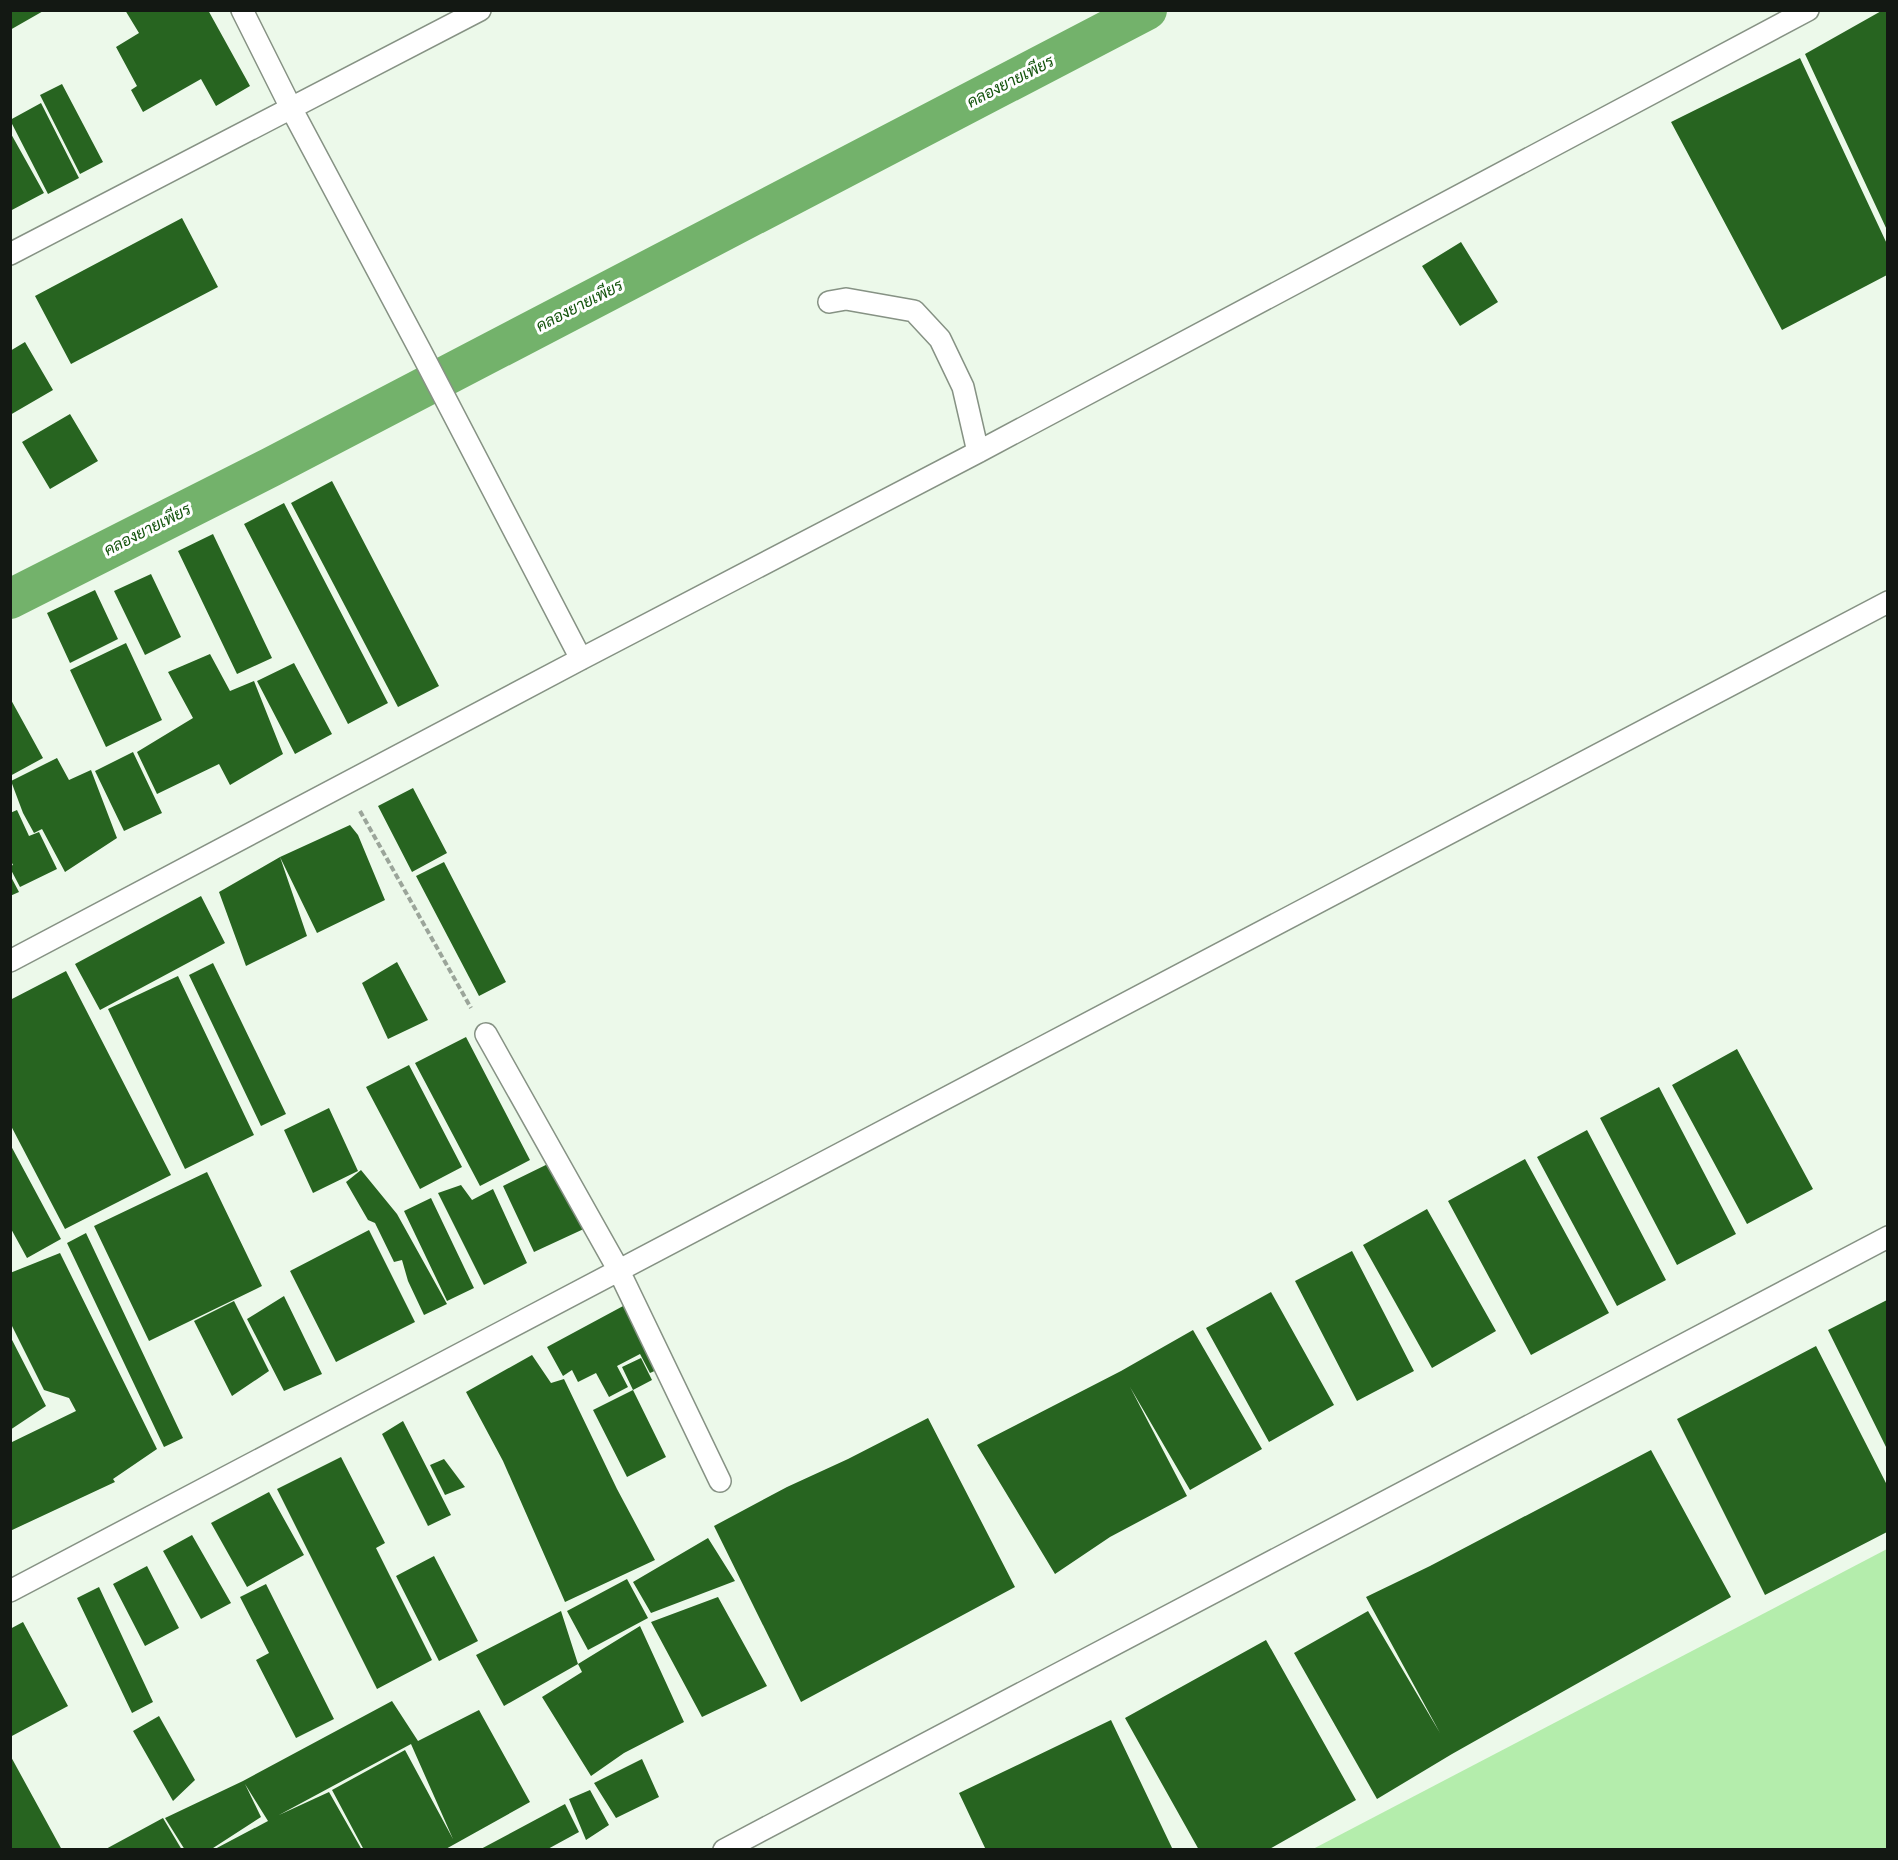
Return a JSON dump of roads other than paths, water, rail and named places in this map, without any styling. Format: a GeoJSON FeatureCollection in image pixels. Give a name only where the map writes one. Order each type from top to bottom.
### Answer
{"type":"FeatureCollection","features":[{"type":"Feature","properties":{"kind":"lane"},"geometry":{"type":"LineString","coordinates":[[242,10],[291,108],[420,350],[580,659]]}},
{"type":"Feature","properties":{"kind":"lane"},"geometry":{"type":"LineString","coordinates":[[10,254],[480,10]]}},
{"type":"Feature","properties":{"kind":"lane"},"geometry":{"type":"LineString","coordinates":[[10,961],[580,659],[978,452],[1808,10]]}},
{"type":"Feature","properties":{"kind":"lane"},"geometry":{"type":"LineString","coordinates":[[829,302],[846,299],[915,311],[940,339],[963,387],[978,452]]}},
{"type":"Feature","properties":{"kind":"lane"},"geometry":{"type":"LineString","coordinates":[[10,1591],[1887,602]]}},
{"type":"Feature","properties":{"kind":"lane"},"geometry":{"type":"LineString","coordinates":[[486,1034],[618,1269],[720,1480]]}},
{"type":"Feature","properties":{"kind":"lane"},"geometry":{"type":"LineString","coordinates":[[724,1850],[1887,1237]]}},
{"type":"Feature","properties":{"kind":"waterway","name":"คลองยายเพียร"},"geometry":{"type":"LineString","coordinates":[[10,599],[271,467],[1147,10]]}}]}
